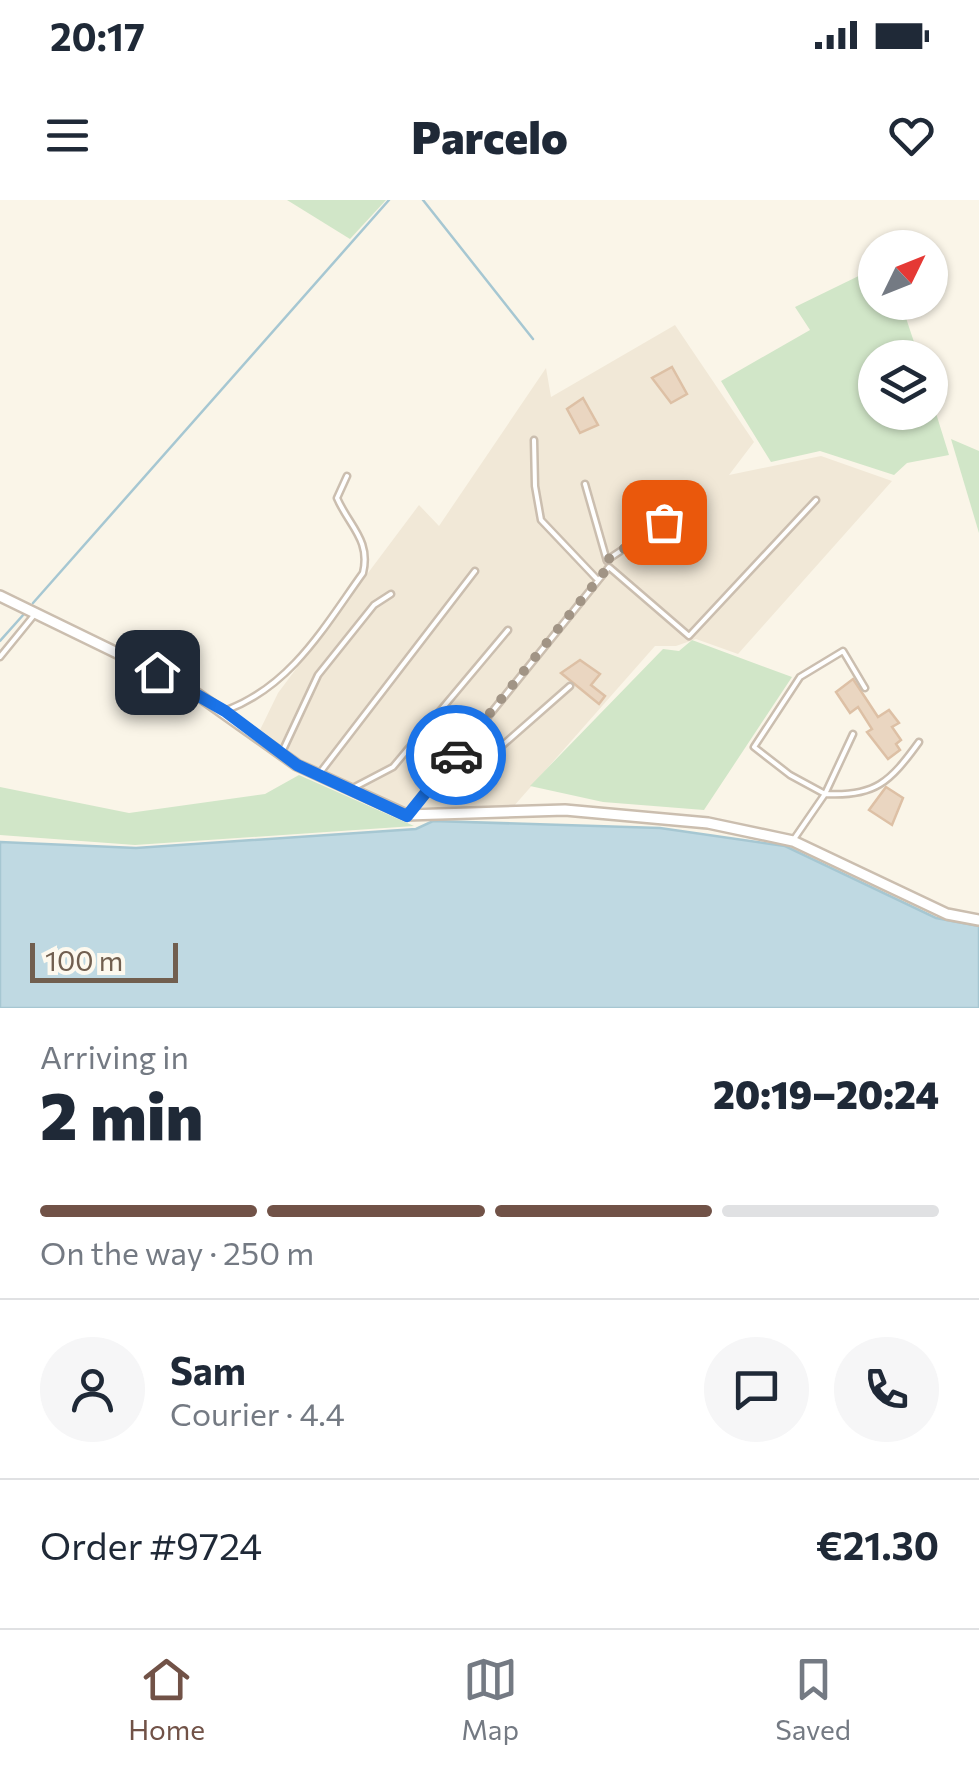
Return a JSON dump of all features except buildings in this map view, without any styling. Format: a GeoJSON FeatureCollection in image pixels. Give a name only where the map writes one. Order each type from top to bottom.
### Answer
{"type":"FeatureCollection","features":[{"type":"Feature","properties":{"kind":"street"},"geometry":{"type":"LineString","coordinates":[[0,596],[187,687],[225,711],[280,756],[407,816],[565,810],[708,823],[793,841],[946,914],[979,920]]}},
{"type":"Feature","properties":{"kind":"lane"},"geometry":{"type":"LineString","coordinates":[[534,440],[534,486],[541,520],[596,578]]}},
{"type":"Feature","properties":{"kind":"lane"},"geometry":{"type":"LineString","coordinates":[[225,711],[249,702],[296,668],[364,572],[367,557],[362,535],[337,498],[346,476]]}},
{"type":"Feature","properties":{"kind":"lane"},"geometry":{"type":"LineString","coordinates":[[585,484],[608,563],[689,636],[816,500]]}},
{"type":"Feature","properties":{"kind":"lane"},"geometry":{"type":"LineString","coordinates":[[407,816],[608,563],[664,522],[677,504],[692,494]]}},
{"type":"Feature","properties":{"kind":"lane"},"geometry":{"type":"LineString","coordinates":[[318,776],[475,571]]}},
{"type":"Feature","properties":{"kind":"lane"},"geometry":{"type":"LineString","coordinates":[[280,756],[318,674],[374,605],[392,594]]}},
{"type":"Feature","properties":{"kind":"lane"},"geometry":{"type":"LineString","coordinates":[[0,657],[36,613]]}},
{"type":"Feature","properties":{"kind":"lane"},"geometry":{"type":"LineString","coordinates":[[350,789],[394,767],[508,630]]}},
{"type":"Feature","properties":{"kind":"lane"},"geometry":{"type":"LineString","coordinates":[[866,688],[843,651],[800,677],[754,746],[790,775],[825,794],[859,796],[889,777],[920,742]]}},
{"type":"Feature","properties":{"kind":"lane"},"geometry":{"type":"LineString","coordinates":[[428,791],[463,780],[570,686]]}},
{"type":"Feature","properties":{"kind":"lane"},"geometry":{"type":"LineString","coordinates":[[793,841],[825,794],[853,734]]}},
{"type":"Feature","properties":{"kind":"shaded area"},"geometry":{"type":"Polygon","coordinates":[[[675,325],[754,442],[729,475],[821,456],[892,481],[738,654],[696,639],[676,646],[655,646],[513,807],[403,807],[294,756],[260,730],[278,693],[419,505],[439,526],[546,368],[551,397],[675,325]]]}},
{"type":"Feature","properties":{"kind":"green space"},"geometry":{"type":"Polygon","coordinates":[[[287,200],[386,200],[350,239],[287,200]]]}},
{"type":"Feature","properties":{"kind":"green space"},"geometry":{"type":"Polygon","coordinates":[[[858,276],[858,320],[907,320],[913,340],[858,340],[858,430],[941,430],[949,455],[907,463],[894,475],[820,451],[771,462],[721,381],[810,330],[795,307],[858,276]]]}},
{"type":"Feature","properties":{"kind":"green space"},"geometry":{"type":"Polygon","coordinates":[[[951,439],[979,451],[979,533],[951,439]]]}},
{"type":"Feature","properties":{"kind":"green space"},"geometry":{"type":"Polygon","coordinates":[[[692,640],[792,677],[704,810],[603,802],[530,786],[663,649],[679,651],[692,640]]]}},
{"type":"Feature","properties":{"kind":"green space"},"geometry":{"type":"Polygon","coordinates":[[[299,775],[414,826],[135,845],[0,835],[0,787],[129,813],[265,794],[299,775]]]}},
{"type":"Feature","properties":{"kind":"water"},"geometry":{"type":"Polygon","coordinates":[[[433,821],[660,828],[785,846],[936,918],[979,926],[979,1008],[0,1008],[0,842],[136,848],[416,829],[433,821]]]}},
{"type":"Feature","properties":{"kind":"waterway"},"geometry":{"type":"LineString","coordinates":[[33,603],[389,200]]}},
{"type":"Feature","properties":{"kind":"waterway"},"geometry":{"type":"LineString","coordinates":[[423,200],[533,339]]}},
{"type":"Feature","properties":{"kind":"waterway"},"geometry":{"type":"LineString","coordinates":[[0,641],[24,614]]}},
{"type":"Feature","properties":{"kind":"way so far"},"geometry":{"type":"LineString","coordinates":[[456,755],[609,566],[607,560],[664,522]]}},
{"type":"Feature","properties":{"kind":"route"},"geometry":{"type":"LineString","coordinates":[[157,672],[225,711],[280,756],[407,816],[456,755]]}}]}
